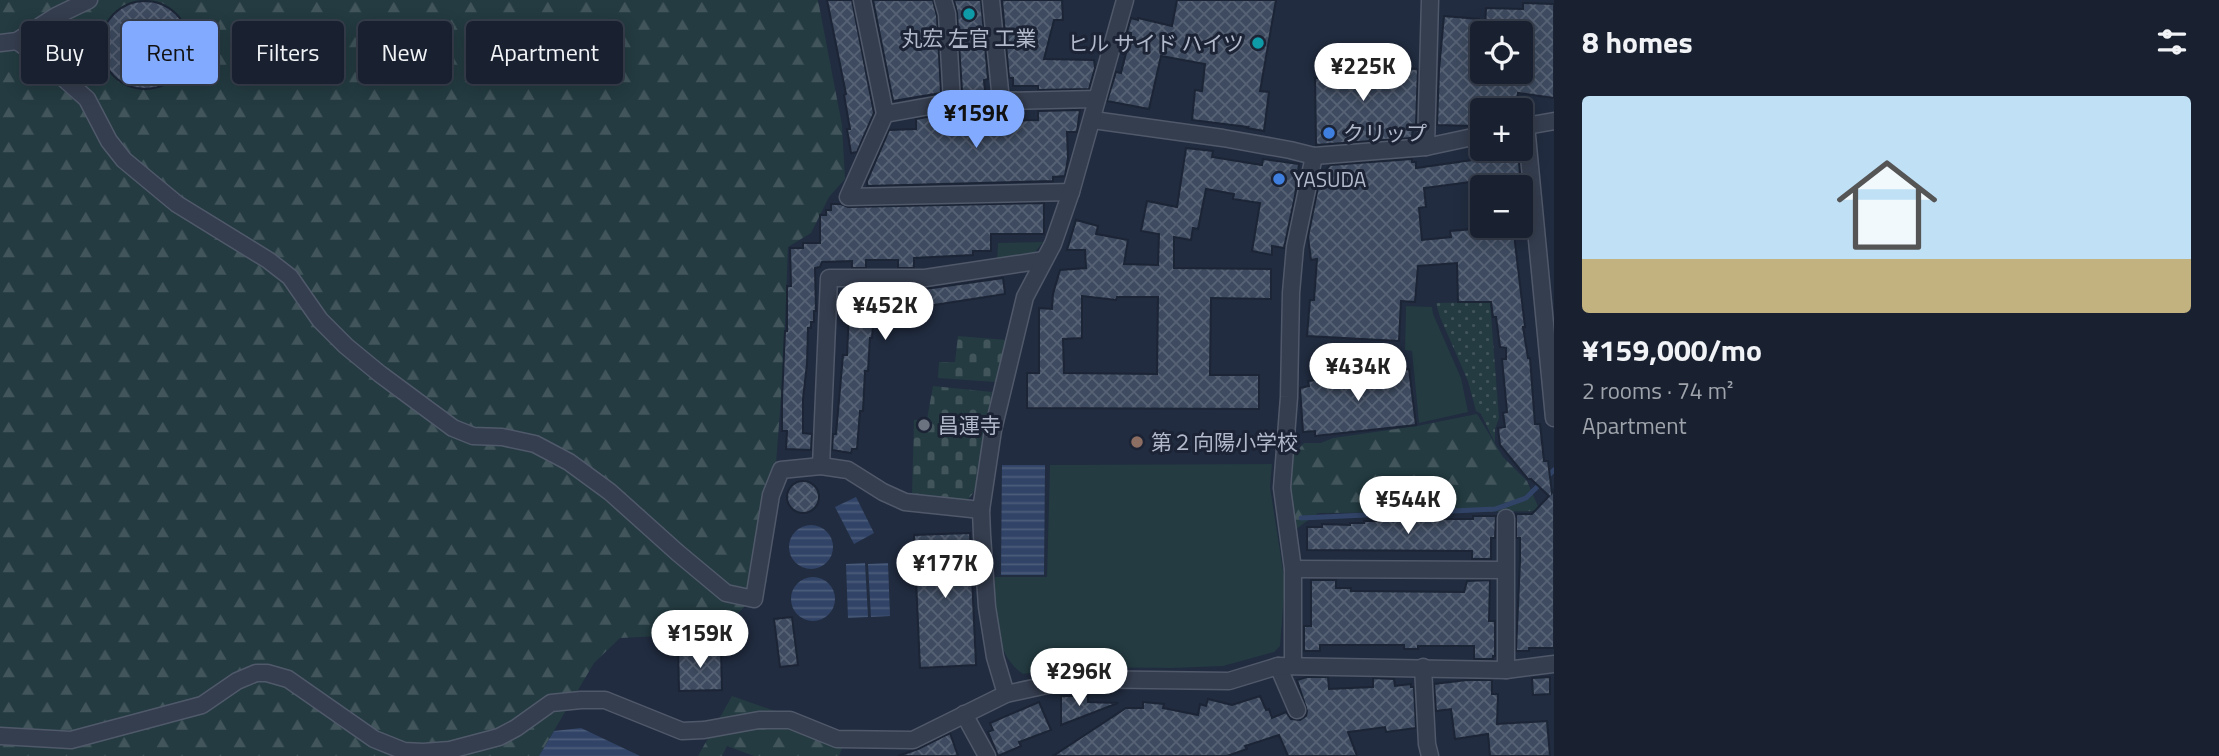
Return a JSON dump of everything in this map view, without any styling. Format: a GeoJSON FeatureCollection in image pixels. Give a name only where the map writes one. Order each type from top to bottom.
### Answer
{"type":"FeatureCollection","features":[{"type":"Feature","properties":{"kind":"street"},"geometry":{"type":"LineString","coordinates":[[0,43],[17,41],[56,16],[89,0]]}},
{"type":"Feature","properties":{"kind":"street"},"geometry":{"type":"LineString","coordinates":[[862,0],[885,114],[848,197],[1071,192]]}},
{"type":"Feature","properties":{"kind":"street"},"geometry":{"type":"LineString","coordinates":[[943,0],[947,14],[952,102]]}},
{"type":"Feature","properties":{"kind":"street"},"geometry":{"type":"LineString","coordinates":[[991,0],[1001,101]]}},
{"type":"Feature","properties":{"kind":"street"},"geometry":{"type":"LineString","coordinates":[[1006,694],[995,657],[987,607],[981,510],[996,419],[1025,297],[1053,244],[1071,192],[1125,0]]}},
{"type":"Feature","properties":{"kind":"street"},"geometry":{"type":"LineString","coordinates":[[1426,147],[1430,0]]}},
{"type":"Feature","properties":{"kind":"street"},"geometry":{"type":"LineString","coordinates":[[17,41],[43,59],[87,99],[109,142],[124,160],[177,204],[268,260],[290,277],[320,320],[380,374],[453,428],[473,436],[502,437],[535,444],[569,462],[610,492],[726,593],[754,599],[771,495],[780,470],[821,466],[848,470],[905,502],[981,510]]}},
{"type":"Feature","properties":{"kind":"street"},"geometry":{"type":"LineString","coordinates":[[885,114],[952,102],[1096,99]]}},
{"type":"Feature","properties":{"kind":"street"},"geometry":{"type":"LineString","coordinates":[[1093,120],[1223,138],[1314,156],[1426,147],[1470,138]]}},
{"type":"Feature","properties":{"kind":"street"},"geometry":{"type":"LineString","coordinates":[[1533,124],[1554,121]]}},
{"type":"Feature","properties":{"kind":"street"},"geometry":{"type":"LineString","coordinates":[[1297,710],[1285,666],[1293,569],[1282,488],[1289,397],[1291,293],[1298,227],[1314,156]]}},
{"type":"Feature","properties":{"kind":"street"},"geometry":{"type":"LineString","coordinates":[[1528,161],[1554,418]]}},
{"type":"Feature","properties":{"kind":"street"},"geometry":{"type":"LineString","coordinates":[[821,466],[829,278],[925,278],[1044,260]]}},
{"type":"Feature","properties":{"kind":"street"},"geometry":{"type":"LineString","coordinates":[[1506,518],[1506,670]]}},
{"type":"Feature","properties":{"kind":"street"},"geometry":{"type":"LineString","coordinates":[[1293,569],[1505,570]]}},
{"type":"Feature","properties":{"kind":"street"},"geometry":{"type":"LineString","coordinates":[[0,736],[71,740],[202,705],[237,681],[256,673],[288,679],[374,740],[414,752],[450,750],[499,737],[551,703],[581,699],[605,700],[682,731],[704,730],[759,720],[790,720],[837,739],[913,740],[1006,694],[1075,679],[1229,681],[1285,666],[1506,670],[1554,664]]}},
{"type":"Feature","properties":{"kind":"street"},"geometry":{"type":"LineString","coordinates":[[1423,667],[1430,756]]}},
{"type":"Feature","properties":{"kind":"street"},"geometry":{"type":"LineString","coordinates":[[964,714],[987,756]]}},
{"type":"Feature","properties":{"kind":"green space"},"geometry":{"type":"Polygon","coordinates":[[[0,0],[818,0],[842,125],[845,179],[829,197],[811,233],[788,247],[776,463],[766,492],[767,582],[720,633],[620,638],[594,663],[539,756],[0,756],[0,0]]]}},
{"type":"Feature","properties":{"kind":"green space"},"geometry":{"type":"Polygon","coordinates":[[[1043,242],[1032,256],[997,262],[998,243],[1043,242]]]}},
{"type":"Feature","properties":{"kind":"green space"},"geometry":{"type":"Polygon","coordinates":[[[1490,302],[1499,418],[1495,429],[1495,443],[1481,414],[1476,411],[1468,381],[1436,303],[1490,302]]]}},
{"type":"Feature","properties":{"kind":"green space"},"geometry":{"type":"Polygon","coordinates":[[[1406,306],[1432,307],[1461,378],[1468,412],[1419,423],[1412,351],[1405,350],[1406,306]]]}},
{"type":"Feature","properties":{"kind":"green space"},"geometry":{"type":"Polygon","coordinates":[[[958,336],[1007,340],[995,382],[938,378],[939,362],[955,362],[958,336]]]}},
{"type":"Feature","properties":{"kind":"green space"},"geometry":{"type":"Polygon","coordinates":[[[933,386],[992,392],[975,487],[966,500],[912,494],[914,420],[927,419],[933,386]]]}},
{"type":"Feature","properties":{"kind":"green space"},"geometry":{"type":"Polygon","coordinates":[[[1477,414],[1503,457],[1527,481],[1540,511],[1318,513],[1296,529],[1289,460],[1304,443],[1321,443],[1333,438],[1477,414]]]}},
{"type":"Feature","properties":{"kind":"green space"},"geometry":{"type":"Polygon","coordinates":[[[1272,464],[1270,487],[1285,583],[1280,646],[1274,652],[1223,666],[1070,667],[1023,674],[1013,665],[997,630],[995,577],[1047,577],[1050,465],[1272,464]]]}},
{"type":"Feature","properties":{"kind":"green space"},"geometry":{"type":"Polygon","coordinates":[[[732,696],[847,736],[839,756],[754,756],[727,746],[722,756],[698,756],[732,696]]]}},
{"type":"Feature","properties":{"kind":"water"},"geometry":{"type":"Polygon","coordinates":[[[1002,465],[1045,465],[1044,575],[1001,575],[1002,465]]]}},
{"type":"Feature","properties":{"kind":"water"},"geometry":{"type":"Polygon","coordinates":[[[856,497],[874,533],[854,544],[835,507],[856,497]]]}},
{"type":"Feature","properties":{"kind":"water"},"geometry":{"type":"Polygon","coordinates":[[[811,525],[826,532],[833,547],[826,562],[811,569],[796,562],[789,547],[796,532],[811,525]]]}},
{"type":"Feature","properties":{"kind":"water"},"geometry":{"type":"Polygon","coordinates":[[[865,563],[868,617],[848,618],[846,564],[865,563]]]}},
{"type":"Feature","properties":{"kind":"water"},"geometry":{"type":"Polygon","coordinates":[[[888,563],[890,616],[871,617],[868,564],[888,563]]]}},
{"type":"Feature","properties":{"kind":"water"},"geometry":{"type":"Polygon","coordinates":[[[813,577],[828,584],[835,599],[828,614],[813,621],[798,614],[791,599],[798,584],[813,577]]]}},
{"type":"Feature","properties":{"kind":"water"},"geometry":{"type":"Polygon","coordinates":[[[581,728],[640,756],[539,756],[554,731],[581,728]]]}},
{"type":"Feature","properties":{"kind":"building"},"geometry":{"type":"Polygon","coordinates":[[[827,0],[852,0],[874,113],[857,152],[851,153],[846,94],[827,0]]]}},
{"type":"Feature","properties":{"kind":"building"},"geometry":{"type":"Polygon","coordinates":[[[873,0],[933,0],[937,16],[941,93],[893,101],[873,0]]]}},
{"type":"Feature","properties":{"kind":"building"},"geometry":{"type":"Polygon","coordinates":[[[954,0],[981,0],[988,79],[984,80],[985,91],[962,91],[954,0]]]}},
{"type":"Feature","properties":{"kind":"building"},"geometry":{"type":"Polygon","coordinates":[[[1002,0],[1062,0],[1063,20],[1054,20],[1044,59],[1094,60],[1095,68],[1089,89],[1038,90],[1038,86],[1013,86],[1013,78],[1009,78],[1002,0]]]}},
{"type":"Feature","properties":{"kind":"building"},"geometry":{"type":"Polygon","coordinates":[[[1177,0],[1276,0],[1260,91],[1269,92],[1264,131],[1192,120],[1195,90],[1202,91],[1205,64],[1161,56],[1149,109],[1107,101],[1116,72],[1121,73],[1131,33],[1127,32],[1131,18],[1172,26],[1177,0]]]}},
{"type":"Feature","properties":{"kind":"building"},"geometry":{"type":"Polygon","coordinates":[[[145,1],[162,4],[182,21],[122,21],[122,83],[114,76],[108,69],[108,21],[114,14],[128,4],[145,1]]]}},
{"type":"Feature","properties":{"kind":"building"},"geometry":{"type":"Polygon","coordinates":[[[1523,3],[1554,4],[1554,98],[1518,93],[1517,98],[1470,98],[1470,126],[1437,125],[1444,16],[1479,19],[1470,21],[1470,84],[1533,84],[1533,21],[1485,21],[1486,8],[1523,9],[1523,3]]]}},
{"type":"Feature","properties":{"kind":"building"},"geometry":{"type":"Polygon","coordinates":[[[1350,52],[1350,75],[1380,76],[1380,68],[1418,69],[1416,125],[1413,125],[1412,138],[1316,145],[1315,78],[1319,78],[1319,53],[1350,52]]]}},
{"type":"Feature","properties":{"kind":"building"},"geometry":{"type":"Polygon","coordinates":[[[124,84],[166,84],[145,89],[124,84]]]}},
{"type":"Feature","properties":{"kind":"building"},"geometry":{"type":"Polygon","coordinates":[[[1080,110],[1077,132],[1067,132],[1068,158],[1065,176],[1053,177],[1053,181],[867,186],[889,130],[916,129],[916,119],[953,112],[996,112],[996,121],[1038,120],[1038,111],[1080,110]]]}},
{"type":"Feature","properties":{"kind":"building"},"geometry":{"type":"Polygon","coordinates":[[[1186,148],[1213,151],[1212,157],[1262,165],[1263,159],[1299,164],[1284,248],[1272,246],[1272,255],[1252,251],[1260,203],[1233,199],[1234,194],[1206,189],[1198,229],[1193,228],[1191,240],[1174,237],[1174,268],[1271,269],[1271,299],[1211,298],[1210,375],[1259,375],[1259,409],[1027,408],[1027,373],[1039,373],[1039,308],[1052,309],[1060,270],[1086,268],[1085,250],[1067,250],[1076,220],[1098,226],[1096,234],[1128,240],[1124,264],[1158,265],[1159,234],[1141,231],[1147,201],[1177,207],[1186,148]],[[1082,296],[1082,338],[1063,339],[1064,373],[1157,374],[1158,297],[1117,297],[1116,300],[1082,296]]]}},
{"type":"Feature","properties":{"kind":"building"},"geometry":{"type":"Polygon","coordinates":[[[1412,159],[1412,162],[1416,162],[1416,168],[1470,160],[1519,161],[1520,175],[1470,175],[1470,182],[1424,188],[1426,207],[1419,208],[1422,240],[1451,237],[1450,231],[1470,229],[1470,238],[1514,238],[1523,327],[1530,358],[1535,424],[1540,424],[1544,461],[1548,461],[1552,493],[1554,490],[1554,648],[1516,651],[1520,538],[1516,538],[1516,514],[1532,514],[1549,496],[1528,479],[1500,445],[1498,428],[1505,427],[1503,413],[1507,412],[1502,359],[1506,359],[1506,348],[1500,347],[1491,302],[1458,302],[1457,263],[1418,266],[1415,302],[1401,301],[1399,341],[1307,336],[1310,300],[1314,300],[1317,259],[1311,260],[1308,237],[1320,177],[1330,165],[1412,159]]]}},
{"type":"Feature","properties":{"kind":"building"},"geometry":{"type":"Polygon","coordinates":[[[1044,203],[1044,234],[991,234],[991,251],[973,251],[973,255],[914,258],[914,268],[898,268],[898,260],[866,260],[866,268],[852,268],[852,261],[822,262],[820,267],[815,268],[816,311],[814,322],[811,322],[811,328],[808,328],[803,399],[803,433],[812,434],[811,450],[786,449],[787,431],[782,431],[782,399],[787,286],[791,286],[790,248],[803,248],[803,243],[820,243],[820,215],[826,215],[826,210],[831,210],[831,204],[848,207],[1044,203]]]}},
{"type":"Feature","properties":{"kind":"building"},"geometry":{"type":"Polygon","coordinates":[[[1003,278],[1005,294],[874,311],[857,449],[852,449],[851,453],[832,450],[833,434],[836,434],[843,355],[847,355],[852,289],[925,289],[1003,278]]]}},
{"type":"Feature","properties":{"kind":"building"},"geometry":{"type":"Polygon","coordinates":[[[1409,369],[1416,425],[1315,436],[1315,431],[1303,432],[1300,388],[1309,386],[1308,381],[1409,369]]]}},
{"type":"Feature","properties":{"kind":"building"},"geometry":{"type":"Polygon","coordinates":[[[803,481],[814,486],[819,497],[814,508],[803,513],[792,508],[787,497],[792,486],[803,481]]]}},
{"type":"Feature","properties":{"kind":"building"},"geometry":{"type":"Polygon","coordinates":[[[1473,516],[1496,516],[1495,538],[1491,538],[1491,559],[1472,559],[1472,551],[1307,550],[1307,527],[1404,519],[1473,519],[1473,516]]]}},
{"type":"Feature","properties":{"kind":"building"},"geometry":{"type":"Polygon","coordinates":[[[970,533],[976,665],[920,668],[914,535],[970,533]]]}},
{"type":"Feature","properties":{"kind":"building"},"geometry":{"type":"Polygon","coordinates":[[[1311,580],[1336,580],[1336,588],[1351,588],[1351,591],[1464,592],[1467,581],[1490,580],[1489,621],[1495,621],[1495,656],[1493,659],[1474,659],[1474,646],[1418,646],[1418,649],[1404,649],[1404,645],[1320,645],[1320,651],[1304,651],[1304,626],[1311,626],[1311,580]]]}},
{"type":"Feature","properties":{"kind":"building"},"geometry":{"type":"Polygon","coordinates":[[[792,617],[798,665],[780,667],[774,619],[792,617]]]}},
{"type":"Feature","properties":{"kind":"building"},"geometry":{"type":"Polygon","coordinates":[[[721,648],[722,690],[679,691],[678,649],[721,648]]]}},
{"type":"Feature","properties":{"kind":"building"},"geometry":{"type":"Polygon","coordinates":[[[1328,677],[1329,689],[1373,687],[1373,678],[1394,679],[1395,686],[1411,684],[1411,687],[1414,687],[1416,728],[1386,732],[1385,727],[1348,732],[1357,756],[1288,756],[1279,735],[1245,746],[1247,749],[1227,756],[1053,756],[1126,708],[1143,708],[1143,702],[1164,704],[1163,708],[1198,715],[1200,704],[1206,706],[1208,699],[1232,705],[1260,696],[1272,718],[1286,712],[1291,719],[1300,720],[1306,716],[1307,711],[1297,680],[1328,677]]]}},
{"type":"Feature","properties":{"kind":"building"},"geometry":{"type":"Polygon","coordinates":[[[1550,677],[1550,694],[1533,695],[1532,678],[1550,677]]]}},
{"type":"Feature","properties":{"kind":"building"},"geometry":{"type":"Polygon","coordinates":[[[1492,680],[1492,694],[1498,694],[1497,724],[1547,721],[1550,756],[1490,756],[1488,734],[1455,739],[1451,709],[1436,711],[1434,684],[1492,680]]]}},
{"type":"Feature","properties":{"kind":"building"},"geometry":{"type":"Polygon","coordinates":[[[1061,696],[1088,696],[1088,702],[1118,703],[1061,725],[1061,696]]]}},
{"type":"Feature","properties":{"kind":"building"},"geometry":{"type":"Polygon","coordinates":[[[1039,702],[1051,730],[1019,742],[1021,746],[998,756],[988,732],[993,730],[990,723],[1039,702]]]}},
{"type":"Feature","properties":{"kind":"building"},"geometry":{"type":"Polygon","coordinates":[[[950,733],[958,756],[898,756],[918,749],[950,733]]]}},
{"type":"Feature","properties":{"kind":"waterway"},"geometry":{"type":"LineString","coordinates":[[1301,518],[1495,509],[1526,498],[1554,470]]}},
{"type":"Feature","properties":{"kind":"place","name":"丸宏 左官 工業"},"geometry":{"type":"Point","coordinates":[969,14]}},
{"type":"Feature","properties":{"kind":"place","name":"ヒル サイド ハイツ"},"geometry":{"type":"Point","coordinates":[1258,43]}},
{"type":"Feature","properties":{"kind":"place","name":"クリップ"},"geometry":{"type":"Point","coordinates":[1329,133]}},
{"type":"Feature","properties":{"kind":"place","name":"YASUDA"},"geometry":{"type":"Point","coordinates":[1279,179]}},
{"type":"Feature","properties":{"kind":"place","name":"昌運寺"},"geometry":{"type":"Point","coordinates":[924,425]}},
{"type":"Feature","properties":{"kind":"place","name":"第２向陽小学校"},"geometry":{"type":"Point","coordinates":[1137,442]}}]}
